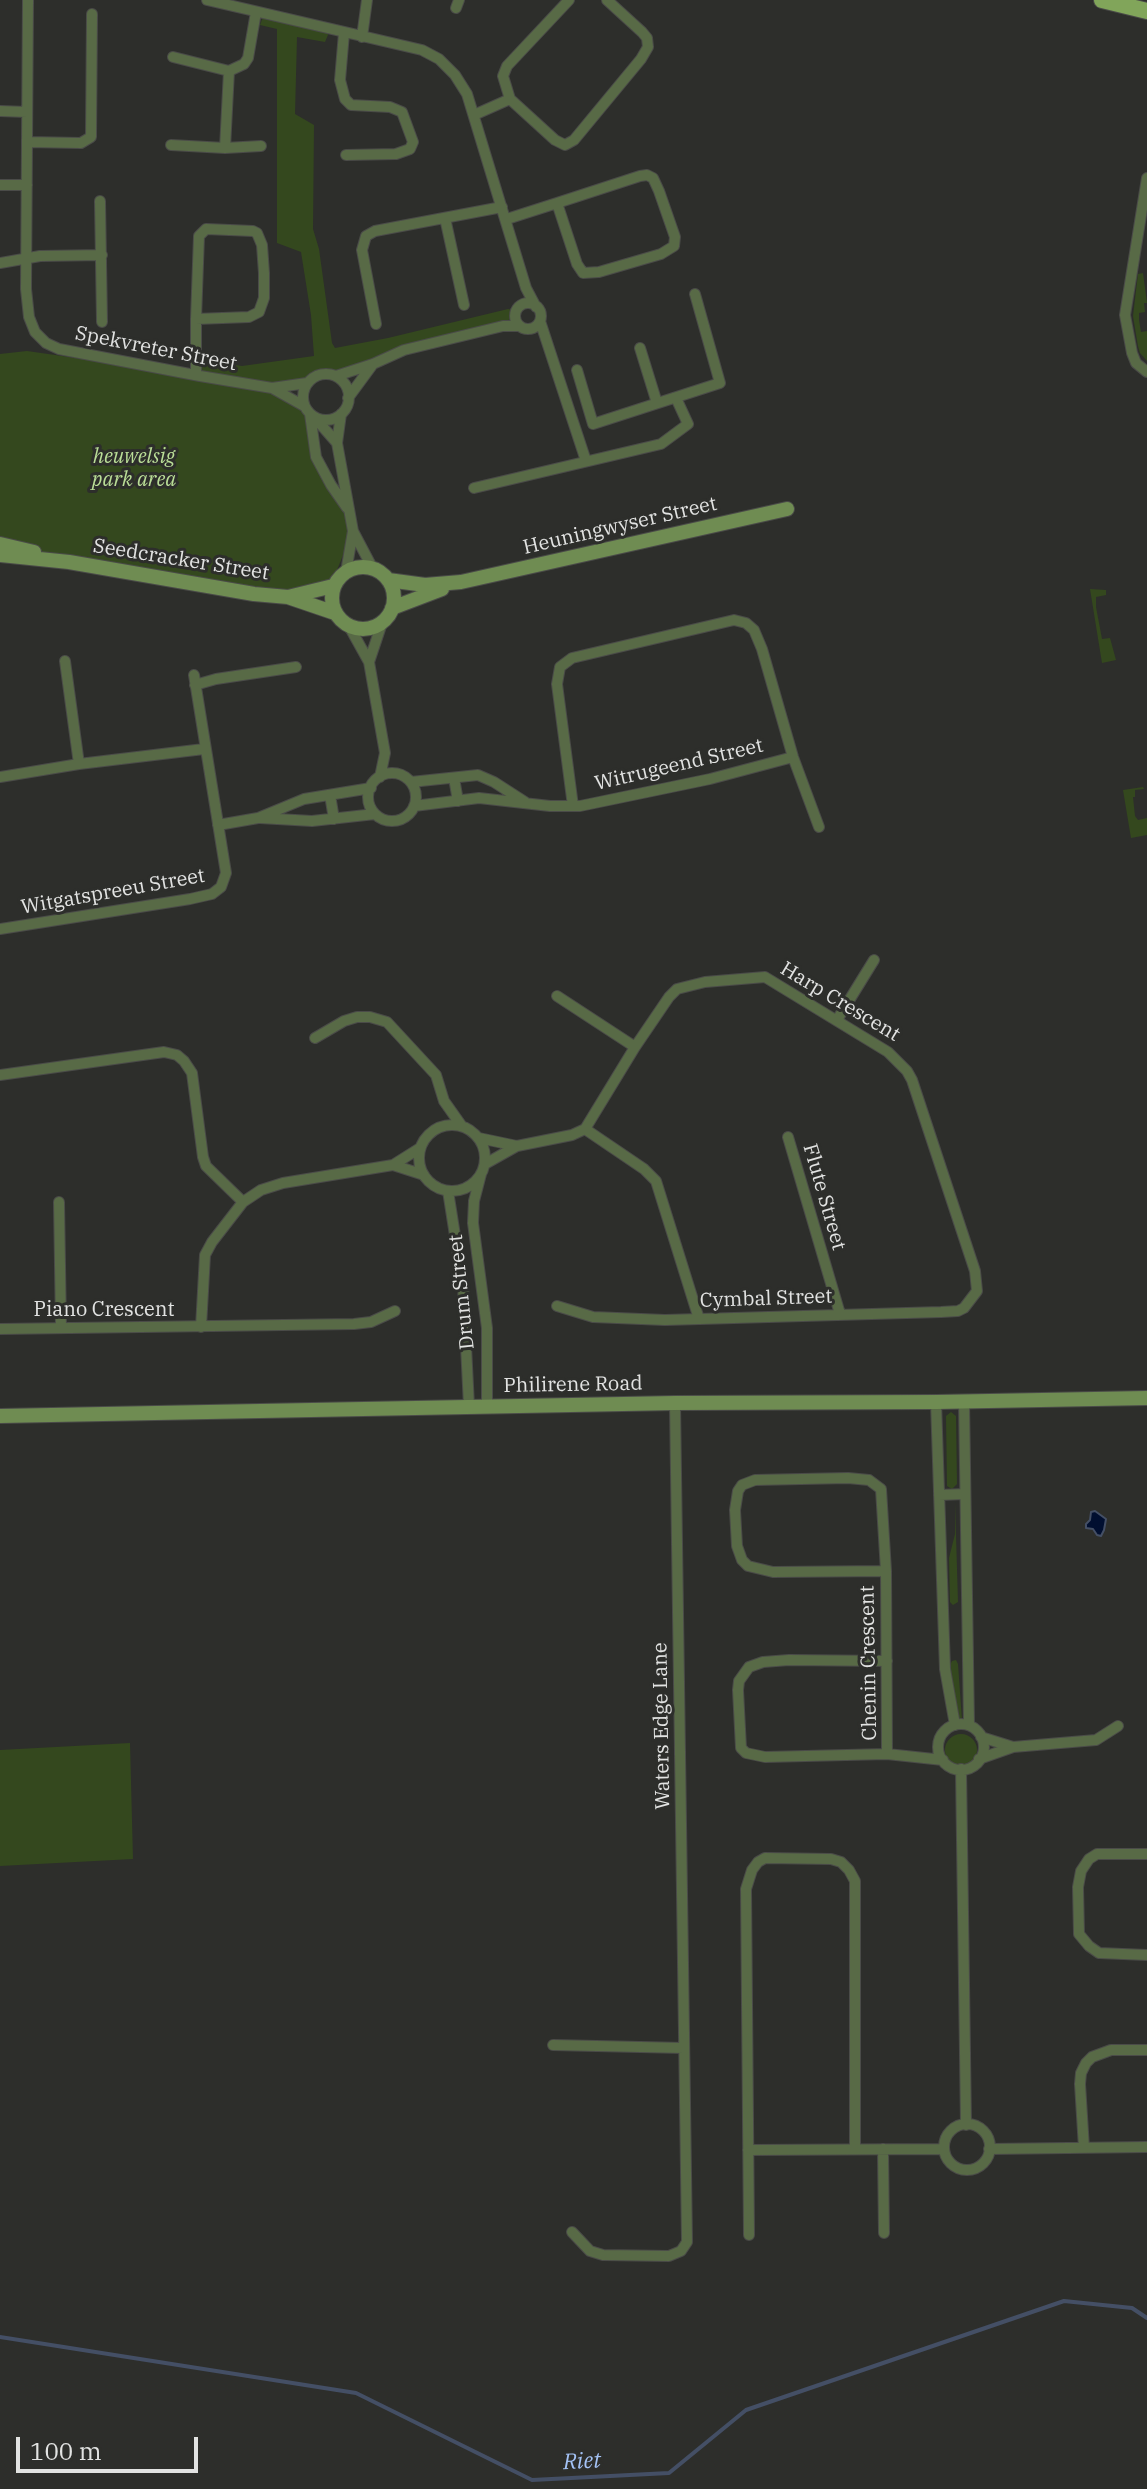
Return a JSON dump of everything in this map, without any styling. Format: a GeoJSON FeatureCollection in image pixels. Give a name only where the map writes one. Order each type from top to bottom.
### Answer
{"type":"FeatureCollection","features":[{"type":"Feature","properties":{"kind":"main road"},"geometry":{"type":"LineString","coordinates":[[1102,0],[1147,11]]}},
{"type":"Feature","properties":{"kind":"street","name":"Spekvreter Street"},"geometry":{"type":"LineString","coordinates":[[28,0],[26,289],[29,317],[35,332],[46,343],[59,349],[196,375],[272,388],[307,383]]}},
{"type":"Feature","properties":{"kind":"street"},"geometry":{"type":"LineString","coordinates":[[207,0],[422,50],[439,59],[462,86],[507,219],[526,288],[541,316],[540,321],[586,461]]}},
{"type":"Feature","properties":{"kind":"street"},"geometry":{"type":"LineString","coordinates":[[362,37],[367,0]]}},
{"type":"Feature","properties":{"kind":"street"},"geometry":{"type":"LineString","coordinates":[[569,0],[504,70],[504,83],[510,99],[555,140],[565,145],[574,140],[648,47],[647,38],[642,32],[607,0]]}},
{"type":"Feature","properties":{"kind":"street"},"geometry":{"type":"LineString","coordinates":[[173,57],[229,71],[244,64],[248,58],[256,12]]}},
{"type":"Feature","properties":{"kind":"street"},"geometry":{"type":"LineString","coordinates":[[27,142],[81,143],[91,137],[92,14]]}},
{"type":"Feature","properties":{"kind":"street"},"geometry":{"type":"LineString","coordinates":[[344,33],[340,80],[345,99],[351,105],[390,107],[402,112],[413,142],[410,149],[396,154],[346,155]]}},
{"type":"Feature","properties":{"kind":"street"},"geometry":{"type":"LineString","coordinates":[[225,148],[229,71]]}},
{"type":"Feature","properties":{"kind":"street"},"geometry":{"type":"LineString","coordinates":[[474,115],[510,99]]}},
{"type":"Feature","properties":{"kind":"street"},"geometry":{"type":"LineString","coordinates":[[0,111],[27,112]]}},
{"type":"Feature","properties":{"kind":"street"},"geometry":{"type":"LineString","coordinates":[[171,145],[261,146]]}},
{"type":"Feature","properties":{"kind":"street"},"geometry":{"type":"LineString","coordinates":[[507,219],[640,176],[650,176],[656,182],[663,202],[675,237],[674,246],[661,254],[599,272],[583,273],[577,264],[557,203]]}},
{"type":"Feature","properties":{"kind":"street"},"geometry":{"type":"LineString","coordinates":[[1146,184],[1125,315],[1132,353],[1136,363],[1147,372]]}},
{"type":"Feature","properties":{"kind":"street"},"geometry":{"type":"LineString","coordinates":[[0,185],[27,185]]}},
{"type":"Feature","properties":{"kind":"street"},"geometry":{"type":"LineString","coordinates":[[100,201],[102,322]]}},
{"type":"Feature","properties":{"kind":"street"},"geometry":{"type":"LineString","coordinates":[[376,324],[362,250],[366,236],[375,231],[502,207]]}},
{"type":"Feature","properties":{"kind":"street"},"geometry":{"type":"LineString","coordinates":[[445,218],[464,305]]}},
{"type":"Feature","properties":{"kind":"street"},"geometry":{"type":"LineString","coordinates":[[196,319],[249,317],[259,312],[264,298],[264,273],[262,245],[257,233],[206,229],[201,233],[198,245],[196,319],[196,375]]}},
{"type":"Feature","properties":{"kind":"street"},"geometry":{"type":"LineString","coordinates":[[0,263],[28,258],[102,255]]}},
{"type":"Feature","properties":{"kind":"street"},"geometry":{"type":"LineString","coordinates":[[524,305],[526,288]]}},
{"type":"Feature","properties":{"kind":"street"},"geometry":{"type":"LineString","coordinates":[[577,370],[593,424],[720,383],[695,294]]}},
{"type":"Feature","properties":{"kind":"street"},"geometry":{"type":"LineString","coordinates":[[536,307],[519,307],[522,324],[547,339]]}},
{"type":"Feature","properties":{"kind":"street"},"geometry":{"type":"LineString","coordinates":[[348,510],[316,457],[303,393],[307,383],[320,374],[336,376],[404,350],[503,326],[540,321]]}},
{"type":"Feature","properties":{"kind":"street"},"geometry":{"type":"LineString","coordinates":[[640,348],[657,403]]}},
{"type":"Feature","properties":{"kind":"street"},"geometry":{"type":"LineString","coordinates":[[369,662],[382,623],[392,608],[392,589],[388,580],[373,569],[353,531],[337,443],[341,414],[348,398],[373,364]]}},
{"type":"Feature","properties":{"kind":"street"},"geometry":{"type":"LineString","coordinates":[[336,376],[345,385],[348,398]]}},
{"type":"Feature","properties":{"kind":"street","name":"Spekvreter Street"},"geometry":{"type":"LineString","coordinates":[[272,388],[309,412]]}},
{"type":"Feature","properties":{"kind":"street"},"geometry":{"type":"LineString","coordinates":[[474,488],[654,447],[688,424],[676,398]]}},
{"type":"Feature","properties":{"kind":"street"},"geometry":{"type":"LineString","coordinates":[[309,412],[326,420],[341,414]]}},
{"type":"Feature","properties":{"kind":"street"},"geometry":{"type":"LineString","coordinates":[[309,412],[337,443]]}},
{"type":"Feature","properties":{"kind":"street","name":"Heuningwyser Street"},"geometry":{"type":"LineString","coordinates":[[392,608],[461,582],[787,509]]}},
{"type":"Feature","properties":{"kind":"street"},"geometry":{"type":"LineString","coordinates":[[346,572],[353,531]]}},
{"type":"Feature","properties":{"kind":"street","name":"Seedcracker Street"},"geometry":{"type":"LineString","coordinates":[[0,544],[69,562]]}},
{"type":"Feature","properties":{"kind":"street","name":"Seedcracker Street"},"geometry":{"type":"LineString","coordinates":[[0,555],[69,562],[254,594],[288,597],[335,613]]}},
{"type":"Feature","properties":{"kind":"street"},"geometry":{"type":"LineString","coordinates":[[373,569],[354,568],[346,572],[333,586],[331,598],[335,613],[349,626],[369,662],[385,753],[380,777]]}},
{"type":"Feature","properties":{"kind":"street","name":"Heuningwyser Street"},"geometry":{"type":"LineString","coordinates":[[388,580],[418,585],[461,582]]}},
{"type":"Feature","properties":{"kind":"street","name":"Seedcracker Street"},"geometry":{"type":"LineString","coordinates":[[288,597],[333,586]]}},
{"type":"Feature","properties":{"kind":"street","name":"Witrugeend Street"},"geometry":{"type":"LineString","coordinates":[[414,806],[485,798],[573,806],[697,782],[793,757],[754,630],[741,622],[724,621],[572,658],[560,667],[557,684],[573,806]]}},
{"type":"Feature","properties":{"kind":"street"},"geometry":{"type":"LineString","coordinates":[[349,626],[366,630],[382,623]]}},
{"type":"Feature","properties":{"kind":"street"},"geometry":{"type":"LineString","coordinates":[[65,661],[79,764]]}},
{"type":"Feature","properties":{"kind":"street"},"geometry":{"type":"LineString","coordinates":[[296,667],[194,680],[218,825],[258,818],[312,821],[375,814]]}},
{"type":"Feature","properties":{"kind":"street"},"geometry":{"type":"LineString","coordinates":[[0,777],[204,749]]}},
{"type":"Feature","properties":{"kind":"street"},"geometry":{"type":"LineString","coordinates":[[385,753],[407,779],[416,794],[414,806],[407,816],[385,820],[375,814],[369,801],[371,788],[380,777],[387,774],[407,779]]}},
{"type":"Feature","properties":{"kind":"street"},"geometry":{"type":"LineString","coordinates":[[793,757],[819,827]]}},
{"type":"Feature","properties":{"kind":"street","name":"Witrugeend Street"},"geometry":{"type":"LineString","coordinates":[[407,779],[484,777],[527,803]]}},
{"type":"Feature","properties":{"kind":"street"},"geometry":{"type":"LineString","coordinates":[[454,778],[458,801]]}},
{"type":"Feature","properties":{"kind":"street"},"geometry":{"type":"LineString","coordinates":[[258,818],[292,803],[371,788]]}},
{"type":"Feature","properties":{"kind":"street"},"geometry":{"type":"LineString","coordinates":[[330,795],[334,819]]}},
{"type":"Feature","properties":{"kind":"street","name":"Witgatspreeu Street"},"geometry":{"type":"LineString","coordinates":[[0,929],[190,899],[218,891],[226,873],[218,825]]}},
{"type":"Feature","properties":{"kind":"street"},"geometry":{"type":"LineString","coordinates":[[837,1020],[874,960]]}},
{"type":"Feature","properties":{"kind":"street","name":"Harp Crescent"},"geometry":{"type":"LineString","coordinates":[[585,1129],[669,997],[685,986],[765,977],[895,1057],[912,1080],[975,1271],[977,1291],[974,1298]]}},
{"type":"Feature","properties":{"kind":"street"},"geometry":{"type":"LineString","coordinates":[[557,996],[635,1047]]}},
{"type":"Feature","properties":{"kind":"street"},"geometry":{"type":"LineString","coordinates":[[315,1038],[344,1021],[380,1018],[394,1028],[436,1075],[444,1101],[461,1125],[479,1138],[517,1146]]}},
{"type":"Feature","properties":{"kind":"street"},"geometry":{"type":"LineString","coordinates":[[0,1075],[164,1052],[177,1055],[192,1073],[206,1166],[243,1202],[261,1190],[283,1183],[393,1165],[420,1148],[433,1130],[444,1101]]}},
{"type":"Feature","properties":{"kind":"street"},"geometry":{"type":"LineString","coordinates":[[433,1130],[450,1124],[461,1125]]}},
{"type":"Feature","properties":{"kind":"street"},"geometry":{"type":"LineString","coordinates":[[483,1169],[517,1146],[572,1135],[585,1129],[644,1169],[656,1181],[699,1319]]}},
{"type":"Feature","properties":{"kind":"street","name":"Flute Street"},"geometry":{"type":"LineString","coordinates":[[788,1137],[840,1314]]}},
{"type":"Feature","properties":{"kind":"street"},"geometry":{"type":"LineString","coordinates":[[420,1148],[420,1165],[434,1186],[448,1191],[464,1189],[477,1181],[483,1169],[485,1150],[479,1138]]}},
{"type":"Feature","properties":{"kind":"street"},"geometry":{"type":"LineString","coordinates":[[393,1165],[424,1175]]}},
{"type":"Feature","properties":{"kind":"street","name":"Drum Street"},"geometry":{"type":"LineString","coordinates":[[483,1169],[474,1201],[473,1223],[487,1328],[487,1406]]}},
{"type":"Feature","properties":{"kind":"street","name":"Drum Street"},"geometry":{"type":"LineString","coordinates":[[448,1191],[464,1297],[469,1406]]}},
{"type":"Feature","properties":{"kind":"street"},"geometry":{"type":"LineString","coordinates":[[59,1202],[61,1328]]}},
{"type":"Feature","properties":{"kind":"street","name":"Piano Crescent"},"geometry":{"type":"LineString","coordinates":[[0,1329],[201,1327],[205,1255],[243,1202]]}},
{"type":"Feature","properties":{"kind":"street"},"geometry":{"type":"LineString","coordinates":[[464,1297],[484,1296]]}},
{"type":"Feature","properties":{"kind":"street","name":"Cymbal Street"},"geometry":{"type":"LineString","coordinates":[[557,1306],[593,1317],[665,1320],[958,1311],[974,1298]]}},
{"type":"Feature","properties":{"kind":"street"},"geometry":{"type":"LineString","coordinates":[[201,1327],[362,1323],[395,1311]]}},
{"type":"Feature","properties":{"kind":"street","name":"Philirene Road"},"geometry":{"type":"LineString","coordinates":[[0,1416],[469,1406],[1147,1398]]}},
{"type":"Feature","properties":{"kind":"street"},"geometry":{"type":"LineString","coordinates":[[964,1401],[969,1725],[981,1737],[1013,1747]]}},
{"type":"Feature","properties":{"kind":"street"},"geometry":{"type":"LineString","coordinates":[[936,1402],[945,1669],[955,1725]]}},
{"type":"Feature","properties":{"kind":"street","name":"Waters Edge Lane"},"geometry":{"type":"LineString","coordinates":[[572,2232],[590,2251],[603,2255],[676,2255],[685,2247],[687,2237],[675,1403]]}},
{"type":"Feature","properties":{"kind":"street","name":"Chenin Crescent"},"geometry":{"type":"LineString","coordinates":[[886,1571],[773,1572],[748,1566],[737,1546],[735,1510],[738,1491],[742,1485],[755,1480],[848,1478],[863,1479],[881,1489],[886,1571],[887,1754]]}},
{"type":"Feature","properties":{"kind":"street"},"geometry":{"type":"LineString","coordinates":[[939,1495],[965,1494]]}},
{"type":"Feature","properties":{"kind":"street"},"geometry":{"type":"LineString","coordinates":[[887,1661],[763,1662],[749,1667],[739,1681],[740,1744],[746,1753],[765,1757],[887,1754],[943,1760]]}},
{"type":"Feature","properties":{"kind":"street"},"geometry":{"type":"LineString","coordinates":[[969,1725],[955,1725],[943,1732],[938,1745],[943,1760],[951,1767],[971,1767],[983,1749],[981,1737]]}},
{"type":"Feature","properties":{"kind":"street"},"geometry":{"type":"LineString","coordinates":[[979,1759],[1013,1747],[1096,1740],[1118,1726]]}},
{"type":"Feature","properties":{"kind":"street"},"geometry":{"type":"LineString","coordinates":[[904,1755],[938,1745]]}},
{"type":"Feature","properties":{"kind":"street"},"geometry":{"type":"LineString","coordinates":[[961,1769],[966,2125]]}},
{"type":"Feature","properties":{"kind":"street"},"geometry":{"type":"LineString","coordinates":[[1147,1854],[1097,1854],[1081,1871],[1078,1887],[1079,1934],[1089,1946],[1099,1953],[1147,1955]]}},
{"type":"Feature","properties":{"kind":"street"},"geometry":{"type":"LineString","coordinates":[[749,2235],[746,1889],[748,1878],[758,1862],[765,1858],[831,1859],[841,1862],[855,1881],[855,2148]]}},
{"type":"Feature","properties":{"kind":"street"},"geometry":{"type":"LineString","coordinates":[[553,2045],[684,2048]]}},
{"type":"Feature","properties":{"kind":"street"},"geometry":{"type":"LineString","coordinates":[[1084,2148],[1080,2084],[1086,2063],[1092,2057],[1111,2050],[1147,2050]]}},
{"type":"Feature","properties":{"kind":"street"},"geometry":{"type":"LineString","coordinates":[[966,2125],[975,2126],[984,2133],[989,2149],[983,2163],[967,2170],[951,2164],[944,2149],[949,2133],[966,2125]]}},
{"type":"Feature","properties":{"kind":"street"},"geometry":{"type":"LineString","coordinates":[[989,2149],[1147,2147]]}},
{"type":"Feature","properties":{"kind":"street"},"geometry":{"type":"LineString","coordinates":[[883,2149],[884,2233]]}},
{"type":"Feature","properties":{"kind":"street"},"geometry":{"type":"LineString","coordinates":[[748,2150],[944,2149]]}},
{"type":"Feature","properties":{"kind":"green space","name":"heuwelsig park area"},"geometry":{"type":"Polygon","coordinates":[[[264,14],[330,30],[325,42],[297,37],[295,114],[314,125],[313,229],[335,348],[508,309],[517,311],[503,326],[336,376],[320,374],[307,383],[277,388],[304,406],[312,424],[315,453],[353,531],[330,587],[297,595],[64,562],[0,539],[0,354],[27,351],[196,375],[196,359],[242,366],[314,356],[301,252],[277,243],[277,29],[260,25],[264,14]]]}},
{"type":"Feature","properties":{"kind":"green space"},"geometry":{"type":"Polygon","coordinates":[[[1143,273],[1147,303],[1144,303],[1145,312],[1139,313],[1139,320],[1141,332],[1147,331],[1147,361],[1140,353],[1133,316],[1138,274],[1143,273]]]}},
{"type":"Feature","properties":{"kind":"green space"},"geometry":{"type":"Polygon","coordinates":[[[1090,589],[1106,590],[1106,595],[1096,597],[1096,607],[1102,639],[1110,638],[1116,660],[1102,663],[1090,589]]]}},
{"type":"Feature","properties":{"kind":"green space"},"geometry":{"type":"Polygon","coordinates":[[[1143,787],[1135,790],[1133,797],[1135,816],[1138,820],[1147,818],[1147,835],[1131,838],[1123,790],[1143,787]]]}},
{"type":"Feature","properties":{"kind":"green space"},"geometry":{"type":"Polygon","coordinates":[[[951,1412],[956,1416],[957,1484],[952,1489],[947,1486],[946,1416],[951,1412]]]}},
{"type":"Feature","properties":{"kind":"green space"},"geometry":{"type":"Polygon","coordinates":[[[955,1502],[958,1602],[953,1605],[950,1602],[949,1558],[955,1534],[955,1502]]]}},
{"type":"Feature","properties":{"kind":"green space"},"geometry":{"type":"Polygon","coordinates":[[[956,1660],[962,1720],[950,1678],[950,1665],[956,1660]]]}},
{"type":"Feature","properties":{"kind":"green space"},"geometry":{"type":"Polygon","coordinates":[[[961,1734],[972,1739],[977,1750],[972,1761],[961,1766],[950,1761],[945,1750],[950,1739],[961,1734]]]}},
{"type":"Feature","properties":{"kind":"green space"},"geometry":{"type":"Polygon","coordinates":[[[130,1743],[133,1859],[0,1866],[0,1750],[130,1743]]]}},
{"type":"Feature","properties":{"kind":"water"},"geometry":{"type":"Polygon","coordinates":[[[1095,1511],[1106,1519],[1101,1536],[1093,1529],[1086,1528],[1091,1512],[1095,1511]]]}},
{"type":"Feature","properties":{"kind":"waterway","name":"Riet"},"geometry":{"type":"LineString","coordinates":[[0,2337],[356,2393],[532,2480],[669,2473],[746,2410],[1064,2301],[1132,2308],[1147,2318]]}}]}
